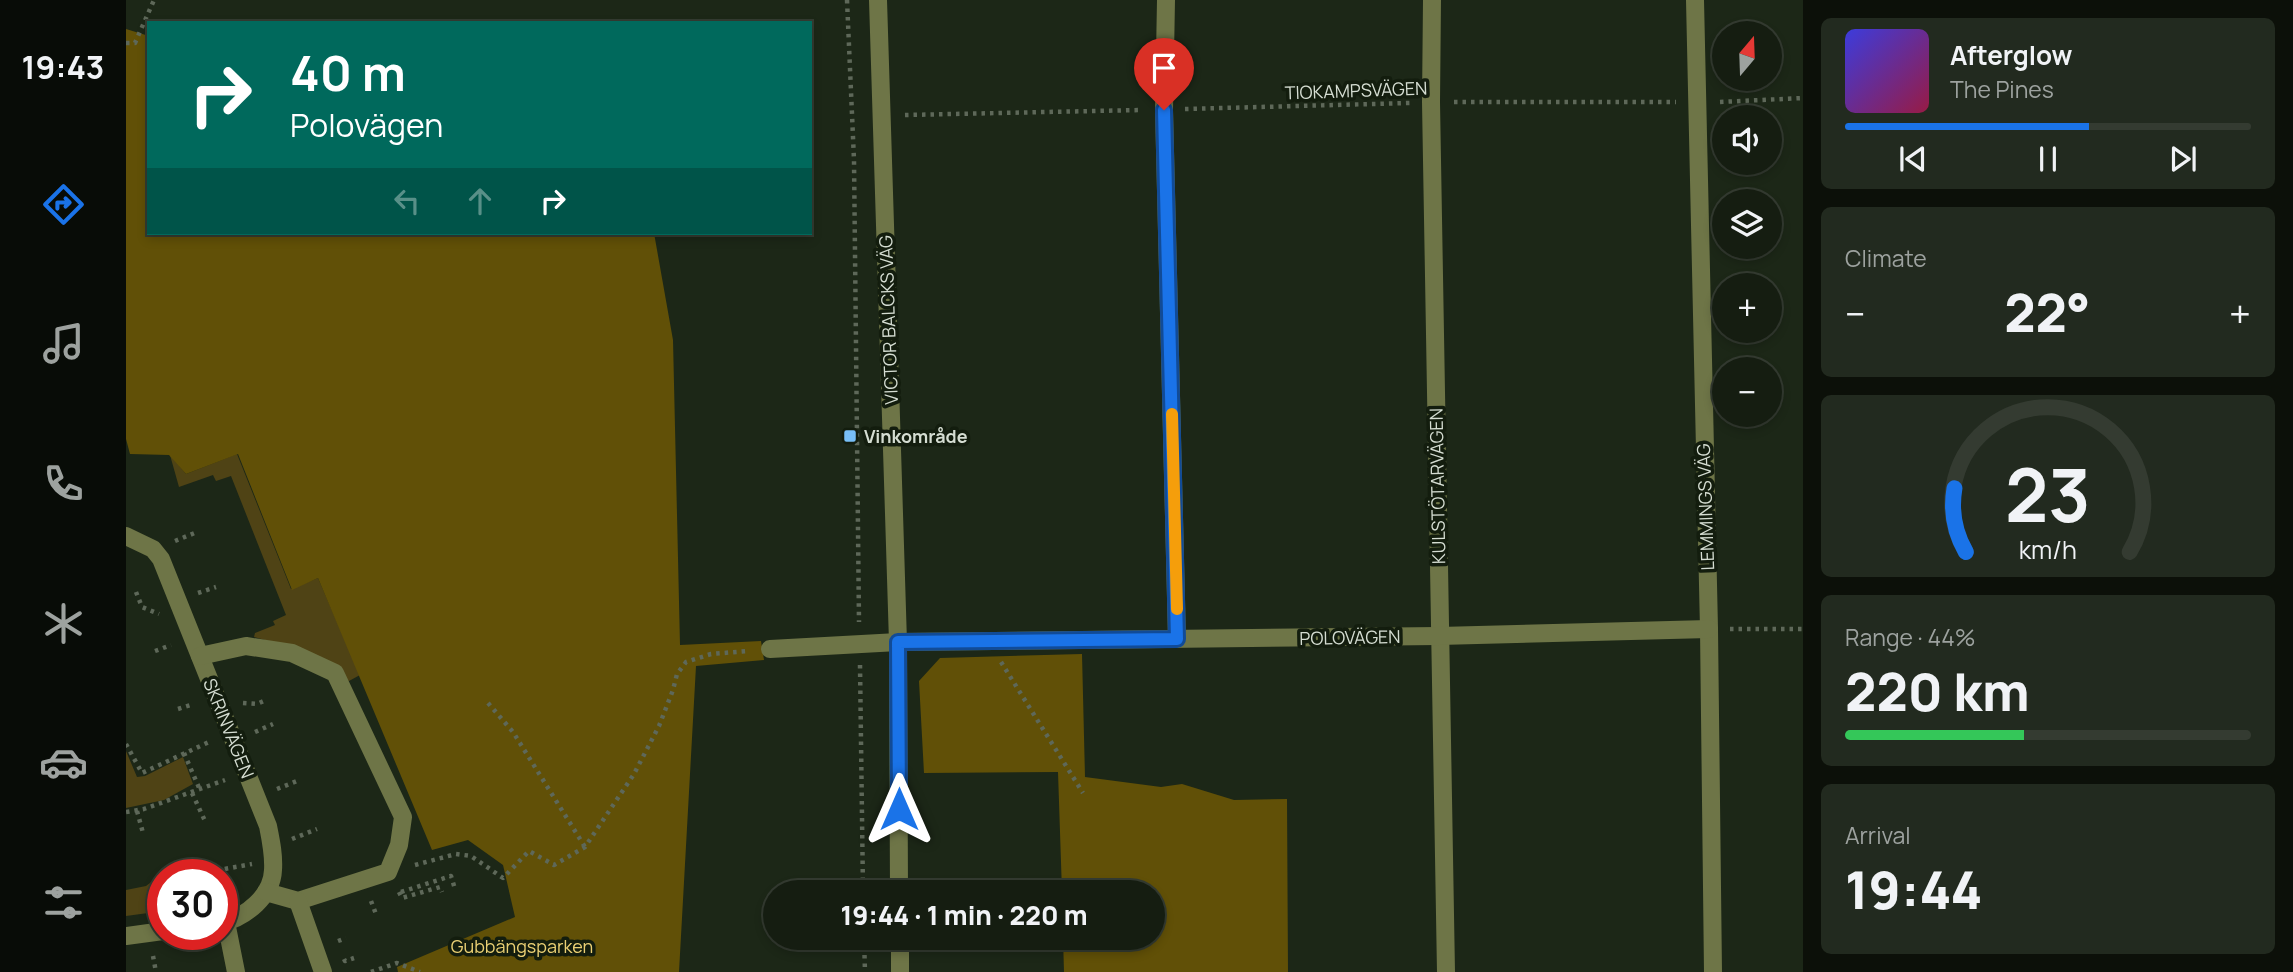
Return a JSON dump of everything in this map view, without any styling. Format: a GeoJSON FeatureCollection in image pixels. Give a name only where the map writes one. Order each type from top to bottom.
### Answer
{"type":"FeatureCollection","features":[{"type":"Feature","properties":{"kind":"street","name":"VICTOR BALCKS VÄG"},"geometry":{"type":"LineString","coordinates":[[877,0],[898,642],[900,880]]}},
{"type":"Feature","properties":{"kind":"street"},"geometry":{"type":"LineString","coordinates":[[1166,0],[1164,110],[1177,639]]}},
{"type":"Feature","properties":{"kind":"street","name":"KULSTÖTARVÄGEN"},"geometry":{"type":"LineString","coordinates":[[1432,0],[1431,102],[1446,972]]}},
{"type":"Feature","properties":{"kind":"street","name":"LEMMINGS VÄG"},"geometry":{"type":"LineString","coordinates":[[1695,0],[1709,628],[1713,972]]}},
{"type":"Feature","properties":{"kind":"street","name":"SKRINVÄGEN"},"geometry":{"type":"LineString","coordinates":[[126,536],[153,549],[161,559],[268,826],[273,874],[266,892]]}},
{"type":"Feature","properties":{"kind":"street","name":"POLOVÄGEN"},"geometry":{"type":"LineString","coordinates":[[770,649],[898,642],[1439,636],[1709,628]]}},
{"type":"Feature","properties":{"kind":"street"},"geometry":{"type":"LineString","coordinates":[[200,656],[246,646],[292,653],[334,673],[403,817],[399,845],[388,872],[298,901],[266,892],[256,904],[238,917]]}},
{"type":"Feature","properties":{"kind":"street"},"geometry":{"type":"LineString","coordinates":[[298,901],[323,972]]}},
{"type":"Feature","properties":{"kind":"street"},"geometry":{"type":"LineString","coordinates":[[126,936],[147,933]]}},
{"type":"Feature","properties":{"kind":"street"},"geometry":{"type":"LineString","coordinates":[[231,950],[236,972]]}},
{"type":"Feature","properties":{"kind":"street"},"geometry":{"type":"LineString","coordinates":[[900,950],[900,972]]}},
{"type":"Feature","properties":{"kind":"path"},"geometry":{"type":"LineString","coordinates":[[126,43],[135,43],[154,0]]}},
{"type":"Feature","properties":{"kind":"path"},"geometry":{"type":"LineString","coordinates":[[847,0],[854,160],[863,880]]}},
{"type":"Feature","properties":{"kind":"path","name":"TIOKAMPSVÄGEN"},"geometry":{"type":"LineString","coordinates":[[910,116],[1431,102],[1696,103],[1803,98]]}},
{"type":"Feature","properties":{"kind":"path"},"geometry":{"type":"LineString","coordinates":[[131,594],[145,588]]}},
{"type":"Feature","properties":{"kind":"path"},"geometry":{"type":"LineString","coordinates":[[1709,628],[1803,629]]}},
{"type":"Feature","properties":{"kind":"path"},"geometry":{"type":"LineString","coordinates":[[988,641],[1083,793]]}},
{"type":"Feature","properties":{"kind":"path"},"geometry":{"type":"LineString","coordinates":[[445,856],[471,856],[503,878],[529,851],[554,865],[585,847],[634,775],[659,726],[677,674],[686,662],[711,654],[770,649]]}},
{"type":"Feature","properties":{"kind":"path"},"geometry":{"type":"LineString","coordinates":[[488,703],[513,732],[585,847]]}},
{"type":"Feature","properties":{"kind":"path"},"geometry":{"type":"LineString","coordinates":[[127,748],[142,774],[184,752],[231,733]]}},
{"type":"Feature","properties":{"kind":"path"},"geometry":{"type":"LineString","coordinates":[[184,752],[200,790]]}},
{"type":"Feature","properties":{"kind":"path"},"geometry":{"type":"LineString","coordinates":[[126,812],[192,793],[246,772]]}},
{"type":"Feature","properties":{"kind":"path"},"geometry":{"type":"LineString","coordinates":[[192,793],[205,821]]}},
{"type":"Feature","properties":{"kind":"path"},"geometry":{"type":"LineString","coordinates":[[137,811],[144,832]]}},
{"type":"Feature","properties":{"kind":"path"},"geometry":{"type":"LineString","coordinates":[[238,866],[273,859]]}},
{"type":"Feature","properties":{"kind":"path"},"geometry":{"type":"LineString","coordinates":[[400,893],[451,876],[455,889]]}},
{"type":"Feature","properties":{"kind":"path"},"geometry":{"type":"LineString","coordinates":[[338,941],[346,938]]}},
{"type":"Feature","properties":{"kind":"path"},"geometry":{"type":"LineString","coordinates":[[864,950],[865,972]]}},
{"type":"Feature","properties":{"kind":"path"},"geometry":{"type":"LineString","coordinates":[[371,972],[397,963],[420,972]]}},
{"type":"Feature","properties":{"kind":"shaded area"},"geometry":{"type":"Polygon","coordinates":[[[237,454],[291,589],[318,578],[360,675],[349,681],[298,649],[254,637],[255,633],[275,625],[273,621],[286,615],[231,476],[216,481],[213,475],[179,487],[170,455],[186,474],[237,454]]]}},
{"type":"Feature","properties":{"kind":"shaded area"},"geometry":{"type":"Polygon","coordinates":[[[126,751],[137,777],[145,776],[183,757],[193,784],[164,800],[126,808],[126,751]]]}},
{"type":"Feature","properties":{"kind":"shaded area"},"geometry":{"type":"Polygon","coordinates":[[[146,886],[147,913],[126,916],[126,890],[146,886]]]}},
{"type":"Feature","properties":{"kind":"green space","name":"Gubbängsparken"},"geometry":{"type":"Polygon","coordinates":[[[126,29],[147,35],[147,235],[654,235],[673,340],[680,645],[761,641],[764,660],[696,666],[679,972],[398,972],[397,967],[515,917],[503,865],[468,840],[432,850],[318,578],[292,590],[238,454],[186,474],[169,455],[130,454],[126,439],[126,29]]]}},
{"type":"Feature","properties":{"kind":"green space"},"geometry":{"type":"Polygon","coordinates":[[[1082,654],[1085,777],[1161,787],[1182,784],[1234,800],[1287,799],[1288,972],[1064,972],[1063,950],[1165,950],[1165,880],[1062,880],[1058,772],[924,773],[919,681],[940,658],[1082,654]]]}},
{"type":"Feature","properties":{"kind":"slow traffic"},"geometry":{"type":"LineString","coordinates":[[1172,414],[1177,609]]}},
{"type":"Feature","properties":{"kind":"place","name":"Vinkområde"},"geometry":{"type":"Point","coordinates":[850,436]}},
{"type":"Feature","properties":{"kind":"route"},"geometry":{"type":"LineString","coordinates":[[899,809],[898,642],[1177,639],[1164,110]]}}]}
